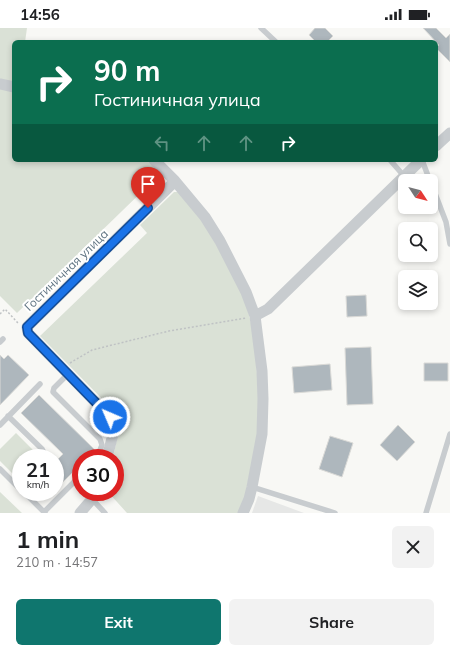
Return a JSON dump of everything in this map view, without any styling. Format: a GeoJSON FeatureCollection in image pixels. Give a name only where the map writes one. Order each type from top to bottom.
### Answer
{"type":"FeatureCollection","features":[{"type":"Feature","properties":{"kind":"street"},"geometry":{"type":"LineString","coordinates":[[0,84],[12,87]]}},
{"type":"Feature","properties":{"kind":"street"},"geometry":{"type":"LineString","coordinates":[[438,144],[450,133]]}},
{"type":"Feature","properties":{"kind":"street"},"geometry":{"type":"LineString","coordinates":[[156,162],[205,216],[220,241],[246,292],[255,316],[262,371],[262,434],[249,500],[243,513]]}},
{"type":"Feature","properties":{"kind":"street"},"geometry":{"type":"LineString","coordinates":[[406,174],[420,162]]}},
{"type":"Feature","properties":{"kind":"street","name":"Гостиничная улица"},"geometry":{"type":"LineString","coordinates":[[110,449],[115,426],[110,417],[28,333],[27,327],[175,182]]}},
{"type":"Feature","properties":{"kind":"street"},"geometry":{"type":"LineString","coordinates":[[255,316],[268,309],[398,182]]}},
{"type":"Feature","properties":{"kind":"street"},"geometry":{"type":"LineString","coordinates":[[80,513],[91,501]]}},
{"type":"Feature","properties":{"kind":"lane"},"geometry":{"type":"LineString","coordinates":[[261,28],[274,40]]}},
{"type":"Feature","properties":{"kind":"lane"},"geometry":{"type":"LineString","coordinates":[[392,162],[402,174]]}},
{"type":"Feature","properties":{"kind":"lane"},"geometry":{"type":"LineString","coordinates":[[423,162],[428,174]]}},
{"type":"Feature","properties":{"kind":"lane"},"geometry":{"type":"LineString","coordinates":[[438,201],[446,222],[450,244]]}},
{"type":"Feature","properties":{"kind":"lane"},"geometry":{"type":"LineString","coordinates":[[65,371],[53,392],[100,439],[102,445],[100,449]]}},
{"type":"Feature","properties":{"kind":"lane"},"geometry":{"type":"LineString","coordinates":[[0,425],[40,384]]}},
{"type":"Feature","properties":{"kind":"lane"},"geometry":{"type":"LineString","coordinates":[[8,416],[41,449]]}},
{"type":"Feature","properties":{"kind":"lane"},"geometry":{"type":"LineString","coordinates":[[426,513],[450,434]]}},
{"type":"Feature","properties":{"kind":"lane"},"geometry":{"type":"LineString","coordinates":[[0,469],[12,481]]}},
{"type":"Feature","properties":{"kind":"lane"},"geometry":{"type":"LineString","coordinates":[[33,501],[44,513],[72,484]]}},
{"type":"Feature","properties":{"kind":"lane"},"geometry":{"type":"LineString","coordinates":[[252,487],[335,513]]}},
{"type":"Feature","properties":{"kind":"lane"},"geometry":{"type":"LineString","coordinates":[[98,501],[105,513]]}},
{"type":"Feature","properties":{"kind":"path"},"geometry":{"type":"LineString","coordinates":[[0,314],[5,309],[18,323],[27,327]]}},
{"type":"Feature","properties":{"kind":"path"},"geometry":{"type":"LineString","coordinates":[[65,371],[92,350],[170,331],[255,316]]}},
{"type":"Feature","properties":{"kind":"shaded area"},"geometry":{"type":"Polygon","coordinates":[[[0,28],[27,28],[25,40],[12,40],[12,82],[0,81],[0,28]]]}},
{"type":"Feature","properties":{"kind":"shaded area"},"geometry":{"type":"Polygon","coordinates":[[[0,88],[12,91],[12,162],[151,162],[156,170],[156,178],[17,313],[0,296],[0,88]]]}},
{"type":"Feature","properties":{"kind":"shaded area"},"geometry":{"type":"Polygon","coordinates":[[[174,192],[179,192],[202,219],[244,294],[255,340],[260,425],[245,496],[238,513],[127,513],[116,501],[124,501],[124,449],[115,449],[121,418],[40,336],[147,233],[140,225],[174,192]]]}},
{"type":"Feature","properties":{"kind":"shaded area"},"geometry":{"type":"Polygon","coordinates":[[[16,433],[32,449],[12,449],[12,473],[0,461],[0,449],[16,433]]]}},
{"type":"Feature","properties":{"kind":"shaded area"},"geometry":{"type":"Polygon","coordinates":[[[0,492],[22,513],[0,513],[0,492]]]}},
{"type":"Feature","properties":{"kind":"shaded area"},"geometry":{"type":"Polygon","coordinates":[[[258,496],[304,513],[252,513],[258,496]]]}},
{"type":"Feature","properties":{"kind":"building"},"geometry":{"type":"Polygon","coordinates":[[[315,28],[325,28],[333,36],[329,40],[314,40],[309,35],[315,28]]]}},
{"type":"Feature","properties":{"kind":"building"},"geometry":{"type":"Polygon","coordinates":[[[423,28],[436,28],[446,38],[450,34],[450,62],[438,50],[438,40],[434,40],[423,28]]]}},
{"type":"Feature","properties":{"kind":"building"},"geometry":{"type":"Polygon","coordinates":[[[366,295],[367,316],[347,317],[346,296],[366,295]]]}},
{"type":"Feature","properties":{"kind":"building"},"geometry":{"type":"Polygon","coordinates":[[[371,347],[373,404],[347,405],[345,348],[371,347]]]}},
{"type":"Feature","properties":{"kind":"building"},"geometry":{"type":"Polygon","coordinates":[[[0,355],[4,359],[8,355],[29,375],[0,405],[0,355]]]}},
{"type":"Feature","properties":{"kind":"building"},"geometry":{"type":"Polygon","coordinates":[[[424,363],[448,363],[448,381],[424,381],[424,363]]]}},
{"type":"Feature","properties":{"kind":"building"},"geometry":{"type":"Polygon","coordinates":[[[330,364],[332,390],[294,393],[292,367],[330,364]]]}},
{"type":"Feature","properties":{"kind":"building"},"geometry":{"type":"Polygon","coordinates":[[[39,395],[94,449],[72,449],[72,473],[64,481],[64,449],[58,449],[21,413],[39,395]]]}},
{"type":"Feature","properties":{"kind":"building"},"geometry":{"type":"Polygon","coordinates":[[[398,425],[415,442],[397,461],[380,445],[398,425]]]}},
{"type":"Feature","properties":{"kind":"building"},"geometry":{"type":"Polygon","coordinates":[[[330,436],[353,443],[342,477],[319,469],[330,436]]]}},
{"type":"Feature","properties":{"kind":"route"},"geometry":{"type":"LineString","coordinates":[[110,417],[28,333],[27,327],[148,208]]}}]}
